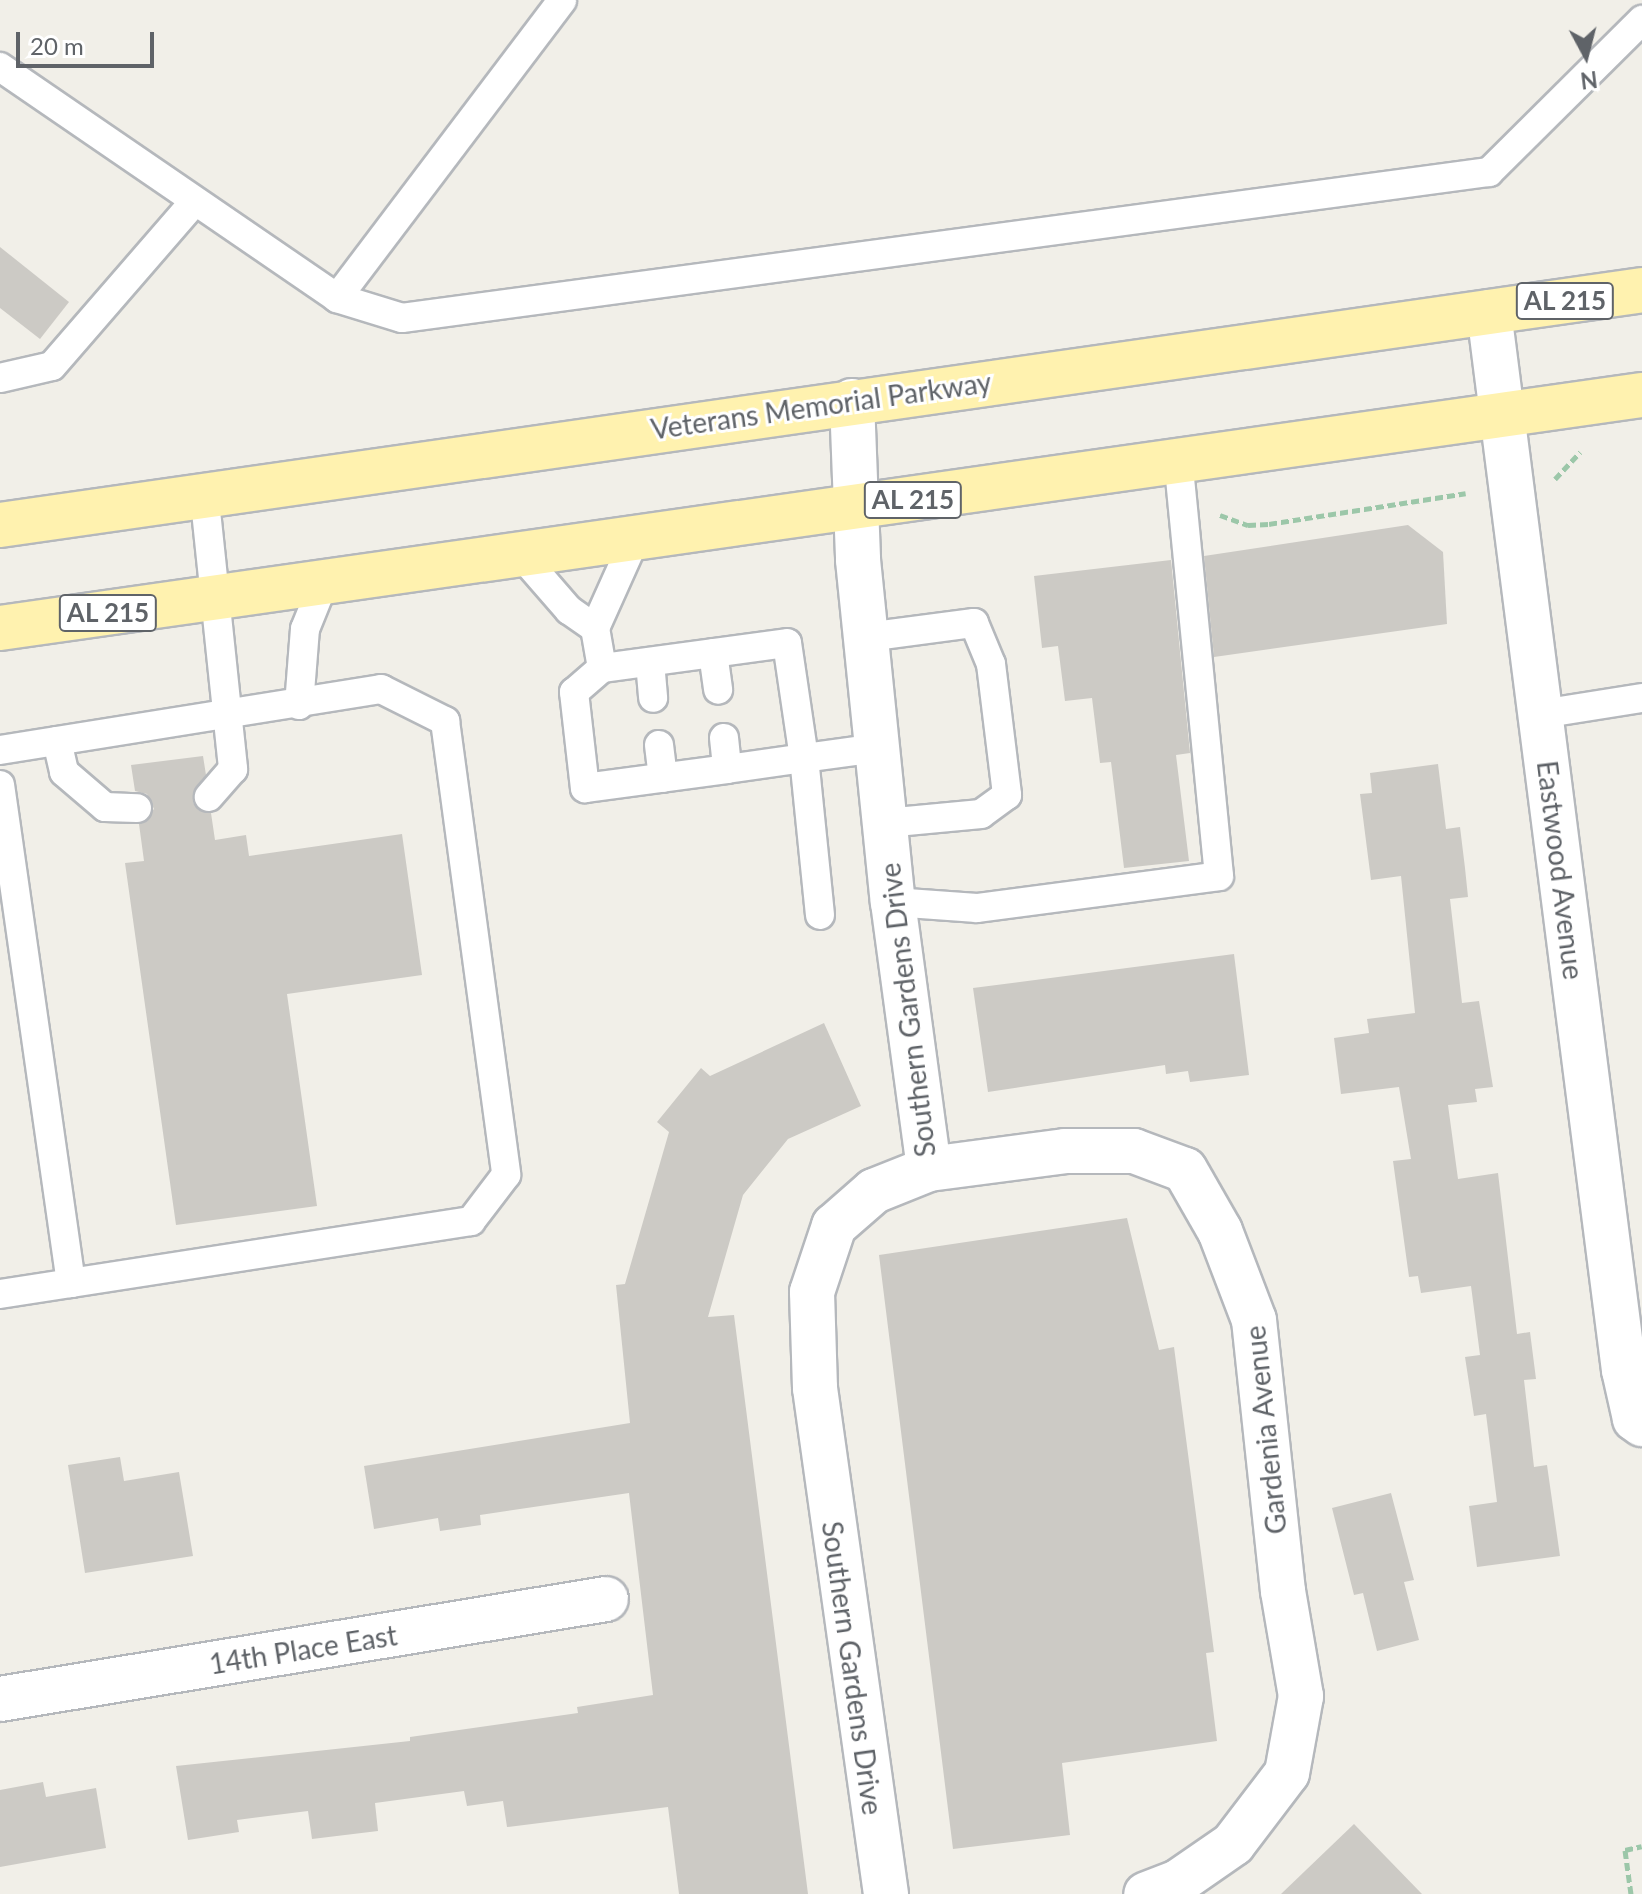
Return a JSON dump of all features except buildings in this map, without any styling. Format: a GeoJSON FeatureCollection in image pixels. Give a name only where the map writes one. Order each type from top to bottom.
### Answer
{"type":"FeatureCollection","features":[{"type":"Feature","properties":{"kind":"main road","name":"Veterans Memorial Parkway"},"geometry":{"type":"LineString","coordinates":[[9,519],[1642,290]]}},
{"type":"Feature","properties":{"kind":"main road","name":"AL 215"},"geometry":{"type":"LineString","coordinates":[[0,628],[1642,395]]}},
{"type":"Feature","properties":{"kind":"street","name":"Eastwood Avenue"},"geometry":{"type":"LineString","coordinates":[[1489,312],[1624,1370],[1635,1419],[1642,1424]]}},
{"type":"Feature","properties":{"kind":"street","name":"Southern Gardens Drive"},"geometry":{"type":"LineString","coordinates":[[852,401],[853,509],[893,902],[929,1169],[874,1191],[834,1226],[812,1292],[818,1417],[886,1894]]}},
{"type":"Feature","properties":{"kind":"street","name":"Gardenia Avenue"},"geometry":{"type":"LineString","coordinates":[[929,1169],[1065,1151],[1134,1151],[1185,1170],[1220,1231],[1254,1320],[1269,1480],[1301,1696],[1287,1773],[1233,1844],[1178,1882],[1146,1894]]}},
{"type":"Feature","properties":{"kind":"street","name":"14th Place East"},"geometry":{"type":"LineString","coordinates":[[0,1699],[606,1599]]}},
{"type":"Feature","properties":{"kind":"lane"},"geometry":{"type":"LineString","coordinates":[[337,298],[562,0]]}},
{"type":"Feature","properties":{"kind":"lane"},"geometry":{"type":"LineString","coordinates":[[0,67],[337,298],[402,318],[1489,172],[1639,30]]}},
{"type":"Feature","properties":{"kind":"lane"},"geometry":{"type":"LineString","coordinates":[[0,378],[52,366],[195,201]]}},
{"type":"Feature","properties":{"kind":"lane"},"geometry":{"type":"LineString","coordinates":[[893,902],[977,908],[1219,876],[1178,461]]}},
{"type":"Feature","properties":{"kind":"lane"},"geometry":{"type":"LineString","coordinates":[[204,492],[233,769],[209,797]]}},
{"type":"Feature","properties":{"kind":"lane"},"geometry":{"type":"LineString","coordinates":[[602,668],[595,628],[635,539]]}},
{"type":"Feature","properties":{"kind":"lane"},"geometry":{"type":"LineString","coordinates":[[522,556],[569,610],[595,628]]}},
{"type":"Feature","properties":{"kind":"lane"},"geometry":{"type":"LineString","coordinates":[[299,705],[305,629],[324,582]]}},
{"type":"Feature","properties":{"kind":"lane"},"geometry":{"type":"LineString","coordinates":[[867,637],[974,623],[991,664],[1007,795],[981,814],[885,823]]}},
{"type":"Feature","properties":{"kind":"lane"},"geometry":{"type":"LineString","coordinates":[[820,915],[804,758],[787,643],[602,668],[574,692],[585,788],[663,778],[804,758],[878,748]]}},
{"type":"Feature","properties":{"kind":"lane"},"geometry":{"type":"LineString","coordinates":[[713,653],[718,690]]}},
{"type":"Feature","properties":{"kind":"lane"},"geometry":{"type":"LineString","coordinates":[[650,662],[653,698]]}},
{"type":"Feature","properties":{"kind":"lane"},"geometry":{"type":"LineString","coordinates":[[0,750],[299,705],[381,689],[445,721],[506,1175],[471,1221],[0,1294]]}},
{"type":"Feature","properties":{"kind":"lane"},"geometry":{"type":"LineString","coordinates":[[1541,714],[1642,698]]}},
{"type":"Feature","properties":{"kind":"lane"},"geometry":{"type":"LineString","coordinates":[[724,738],[727,769]]}},
{"type":"Feature","properties":{"kind":"lane"},"geometry":{"type":"LineString","coordinates":[[57,741],[64,772],[105,807],[137,808]]}},
{"type":"Feature","properties":{"kind":"lane"},"geometry":{"type":"LineString","coordinates":[[659,745],[663,778]]}},
{"type":"Feature","properties":{"kind":"lane"},"geometry":{"type":"LineString","coordinates":[[0,785],[71,1283]]}},
{"type":"Feature","properties":{"kind":"path"},"geometry":{"type":"LineString","coordinates":[[1183,510],[1202,508],[1248,525],[1269,524],[1559,477],[1576,454],[1590,447]]}},
{"type":"Feature","properties":{"kind":"path"},"geometry":{"type":"LineString","coordinates":[[1631,1894],[1625,1850],[1642,1846]]}}]}
